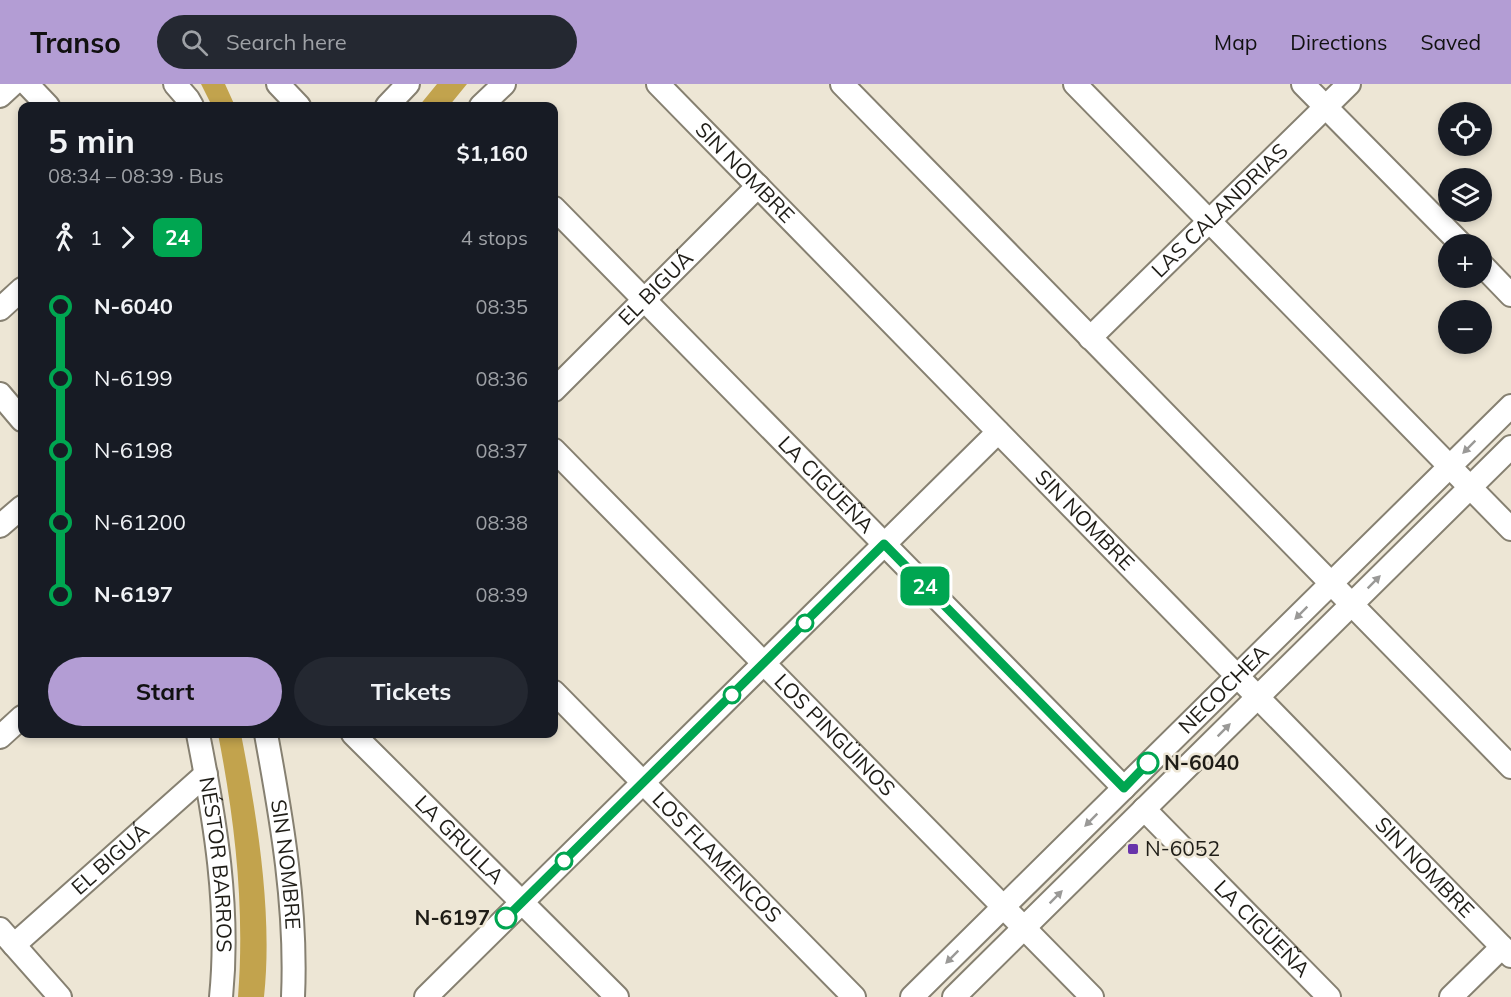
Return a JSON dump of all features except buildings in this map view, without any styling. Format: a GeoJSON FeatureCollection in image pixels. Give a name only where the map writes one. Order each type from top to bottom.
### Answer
{"type":"FeatureCollection","features":[{"type":"Feature","properties":{"kind":"street"},"geometry":{"type":"LineString","coordinates":[[0,96],[13,84]]}},
{"type":"Feature","properties":{"kind":"street"},"geometry":{"type":"LineString","coordinates":[[27,84],[44,102]]}},
{"type":"Feature","properties":{"kind":"street"},"geometry":{"type":"LineString","coordinates":[[175,84],[190,102]]}},
{"type":"Feature","properties":{"kind":"street"},"geometry":{"type":"LineString","coordinates":[[278,84],[295,102]]}},
{"type":"Feature","properties":{"kind":"street"},"geometry":{"type":"LineString","coordinates":[[391,102],[408,84]]}},
{"type":"Feature","properties":{"kind":"street"},"geometry":{"type":"LineString","coordinates":[[485,102],[504,84]]}},
{"type":"Feature","properties":{"kind":"street","name":"SIN NOMBRE"},"geometry":{"type":"LineString","coordinates":[[658,84],[1506,951]]}},
{"type":"Feature","properties":{"kind":"street"},"geometry":{"type":"LineString","coordinates":[[1075,84],[1511,529]]}},
{"type":"Feature","properties":{"kind":"street"},"geometry":{"type":"LineString","coordinates":[[1302,84],[1451,234]]}},
{"type":"Feature","properties":{"kind":"street","name":"LAS CALANDRIAS"},"geometry":{"type":"LineString","coordinates":[[1090,338],[1348,84]]}},
{"type":"Feature","properties":{"kind":"street"},"geometry":{"type":"LineString","coordinates":[[846,86],[1511,767]]}},
{"type":"Feature","properties":{"kind":"street","name":"EL BIGUÁ"},"geometry":{"type":"LineString","coordinates":[[558,386],[758,186]]}},
{"type":"Feature","properties":{"kind":"street","name":"LA CIGÜEÑA"},"geometry":{"type":"LineString","coordinates":[[558,212],[1124,788]]}},
{"type":"Feature","properties":{"kind":"street"},"geometry":{"type":"LineString","coordinates":[[1492,275],[1511,294]]}},
{"type":"Feature","properties":{"kind":"street"},"geometry":{"type":"LineString","coordinates":[[0,309],[18,293]]}},
{"type":"Feature","properties":{"kind":"street"},"geometry":{"type":"LineString","coordinates":[[0,394],[18,415]]}},
{"type":"Feature","properties":{"kind":"street","name":"NECOCHEA"},"geometry":{"type":"LineString","coordinates":[[912,997],[1511,406]]}},
{"type":"Feature","properties":{"kind":"street"},"geometry":{"type":"LineString","coordinates":[[426,997],[998,432]]}},
{"type":"Feature","properties":{"kind":"street","name":"NECOCHEA"},"geometry":{"type":"LineString","coordinates":[[954,997],[1511,447]]}},
{"type":"Feature","properties":{"kind":"street","name":"LOS PINGÜINOS"},"geometry":{"type":"LineString","coordinates":[[558,454],[1092,997]]}},
{"type":"Feature","properties":{"kind":"street"},"geometry":{"type":"LineString","coordinates":[[0,526],[18,510]]}},
{"type":"Feature","properties":{"kind":"street","name":"LOS FLAMENCOS"},"geometry":{"type":"LineString","coordinates":[[558,696],[854,997]]}},
{"type":"Feature","properties":{"kind":"street"},"geometry":{"type":"LineString","coordinates":[[0,737],[18,721]]}},
{"type":"Feature","properties":{"kind":"street","name":"NÉSTOR BARROS"},"geometry":{"type":"LineString","coordinates":[[199,738],[217,841],[222,895],[224,940],[221,997]]}},
{"type":"Feature","properties":{"kind":"street","name":"SIN NOMBRE"},"geometry":{"type":"LineString","coordinates":[[267,738],[288,863],[293,918],[293,997]]}},
{"type":"Feature","properties":{"kind":"street","name":"LA GRULLA"},"geometry":{"type":"LineString","coordinates":[[357,738],[617,997]]}},
{"type":"Feature","properties":{"kind":"street","name":"EL BIGUÁ"},"geometry":{"type":"LineString","coordinates":[[7,937],[206,774]]}},
{"type":"Feature","properties":{"kind":"street","name":"LA CIGÜEÑA"},"geometry":{"type":"LineString","coordinates":[[1144,809],[1329,997]]}},
{"type":"Feature","properties":{"kind":"street"},"geometry":{"type":"LineString","coordinates":[[7,937],[60,997]]}},
{"type":"Feature","properties":{"kind":"street"},"geometry":{"type":"LineString","coordinates":[[1451,997],[1506,951]]}},
{"type":"Feature","properties":{"kind":"shaded area"},"geometry":{"type":"Polygon","coordinates":[[[201,84],[225,84],[233,102],[210,102],[201,84]]]}},
{"type":"Feature","properties":{"kind":"shaded area"},"geometry":{"type":"Polygon","coordinates":[[[437,84],[467,84],[452,102],[422,102],[437,84]]]}},
{"type":"Feature","properties":{"kind":"shaded area"},"geometry":{"type":"Polygon","coordinates":[[[219,738],[242,738],[258,831],[265,898],[264,997],[238,997],[239,898],[229,799],[219,738]]]}},
{"type":"Feature","properties":{"kind":"bus line","name":"24"},"geometry":{"type":"LineString","coordinates":[[506,918],[884,544],[1124,788],[1148,763]]}},
{"type":"Feature","properties":{"kind":"place","name":"N-6040"},"geometry":{"type":"Point","coordinates":[1148,763]}},
{"type":"Feature","properties":{"kind":"place","name":"N-6052"},"geometry":{"type":"Point","coordinates":[1133,849]}},
{"type":"Feature","properties":{"kind":"place","name":"N-6197"},"geometry":{"type":"Point","coordinates":[506,918]}}]}
